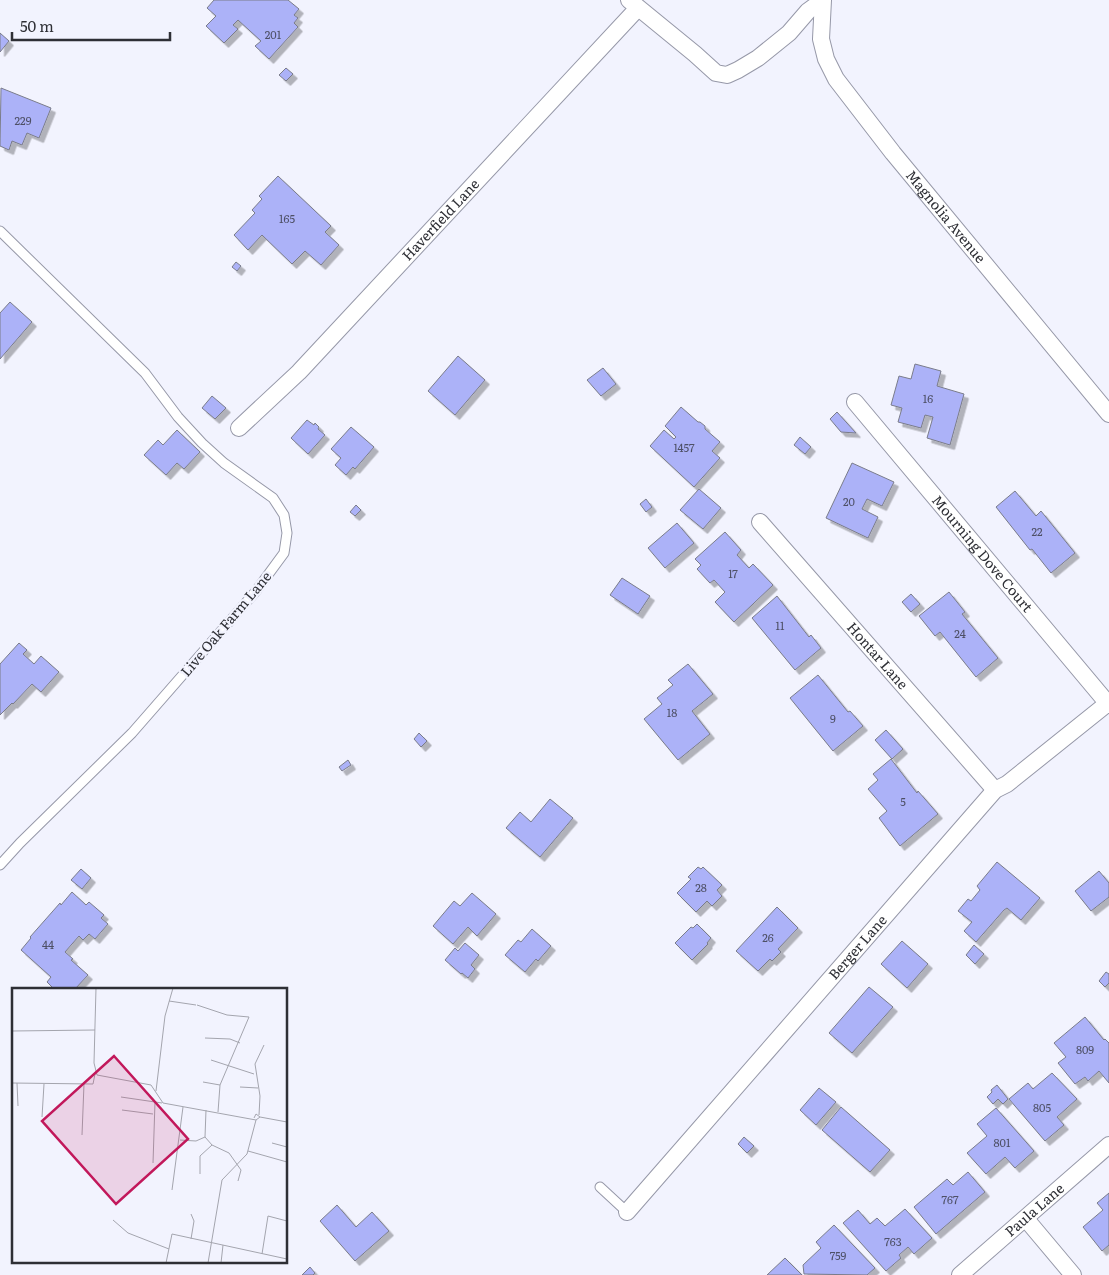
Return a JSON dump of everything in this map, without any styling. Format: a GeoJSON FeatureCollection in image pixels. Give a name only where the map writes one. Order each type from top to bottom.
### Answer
{"type":"FeatureCollection","features":[{"type":"Feature","properties":{"kind":"street","name":"Haverfield Lane"},"geometry":{"type":"LineString","coordinates":[[239,428],[299,372],[633,4],[716,73],[727,75],[758,58],[789,33],[808,11],[822,1]]}},
{"type":"Feature","properties":{"kind":"street","name":"Magnolia Avenue"},"geometry":{"type":"LineString","coordinates":[[822,1],[821,39],[826,59],[836,79],[893,153],[1109,414]]}},
{"type":"Feature","properties":{"kind":"street","name":"Mourning Dove Court"},"geometry":{"type":"LineString","coordinates":[[855,402],[1108,704]]}},
{"type":"Feature","properties":{"kind":"street","name":"Hontar Lane"},"geometry":{"type":"LineString","coordinates":[[760,522],[994,790]]}},
{"type":"Feature","properties":{"kind":"street","name":"Berger Lane"},"geometry":{"type":"LineString","coordinates":[[627,1212],[994,790],[1007,784],[1108,704]]}},
{"type":"Feature","properties":{"kind":"street","name":"Paula Lane"},"geometry":{"type":"LineString","coordinates":[[960,1275],[1109,1145]]}},
{"type":"Feature","properties":{"kind":"street"},"geometry":{"type":"LineString","coordinates":[[1026,1218],[1073,1275]]}},
{"type":"Feature","properties":{"kind":"lane","name":"Live Oak Farm Lane"},"geometry":{"type":"LineString","coordinates":[[0,231],[146,373],[178,416],[202,443],[224,463],[273,498],[284,515],[287,533],[284,552],[256,591],[132,733],[20,843],[0,866]]}},
{"type":"Feature","properties":{"kind":"lane"},"geometry":{"type":"LineString","coordinates":[[600,1187],[627,1212]]}},
{"type":"Feature","properties":{"kind":"building"},"geometry":{"type":"Polygon","coordinates":[[[214,0],[288,0],[299,9],[294,15],[298,18],[294,23],[298,27],[269,59],[255,46],[261,41],[238,20],[233,25],[238,29],[224,43],[206,26],[216,16],[207,8],[214,0]]]}},
{"type":"Feature","properties":{"kind":"building"},"geometry":{"type":"Polygon","coordinates":[[[0,33],[9,41],[0,52],[0,33]]]}},
{"type":"Feature","properties":{"kind":"building"},"geometry":{"type":"Polygon","coordinates":[[[286,68],[293,74],[286,81],[279,75],[286,68]]]}},
{"type":"Feature","properties":{"kind":"building"},"geometry":{"type":"Polygon","coordinates":[[[1,88],[51,108],[39,138],[27,133],[22,145],[12,141],[9,150],[0,146],[1,88]]]}},
{"type":"Feature","properties":{"kind":"building"},"geometry":{"type":"Polygon","coordinates":[[[278,176],[331,226],[325,232],[339,245],[321,265],[305,251],[292,264],[262,235],[248,250],[234,235],[255,213],[252,210],[262,199],[259,196],[278,176]]]}},
{"type":"Feature","properties":{"kind":"building"},"geometry":{"type":"Polygon","coordinates":[[[236,262],[241,266],[237,271],[232,267],[236,262]]]}},
{"type":"Feature","properties":{"kind":"building"},"geometry":{"type":"Polygon","coordinates":[[[10,302],[32,322],[0,359],[0,313],[10,302]]]}},
{"type":"Feature","properties":{"kind":"building"},"geometry":{"type":"Polygon","coordinates":[[[458,356],[485,380],[455,415],[428,391],[458,356]]]}},
{"type":"Feature","properties":{"kind":"building"},"geometry":{"type":"Polygon","coordinates":[[[915,364],[941,371],[937,386],[964,394],[950,445],[927,438],[933,417],[925,415],[921,428],[898,422],[902,408],[891,405],[899,376],[911,379],[915,364]]]}},
{"type":"Feature","properties":{"kind":"building"},"geometry":{"type":"Polygon","coordinates":[[[603,368],[616,384],[601,396],[587,380],[603,368]]]}},
{"type":"Feature","properties":{"kind":"building"},"geometry":{"type":"Polygon","coordinates":[[[212,396],[226,408],[215,419],[202,408],[212,396]]]}},
{"type":"Feature","properties":{"kind":"building"},"geometry":{"type":"Polygon","coordinates":[[[681,407],[705,426],[705,429],[720,442],[712,451],[720,458],[694,487],[650,446],[664,430],[674,439],[676,437],[665,426],[681,407]]]}},
{"type":"Feature","properties":{"kind":"building"},"geometry":{"type":"Polygon","coordinates":[[[837,412],[856,433],[841,432],[830,419],[837,412]]]}},
{"type":"Feature","properties":{"kind":"building"},"geometry":{"type":"Polygon","coordinates":[[[307,420],[314,425],[315,423],[319,427],[318,429],[325,435],[308,454],[291,438],[307,420]]]}},
{"type":"Feature","properties":{"kind":"building"},"geometry":{"type":"Polygon","coordinates":[[[351,427],[374,447],[355,469],[353,467],[346,475],[335,465],[341,458],[331,449],[351,427]]]}},
{"type":"Feature","properties":{"kind":"building"},"geometry":{"type":"Polygon","coordinates":[[[177,430],[200,452],[184,469],[177,463],[166,475],[144,455],[158,440],[163,445],[177,430]]]}},
{"type":"Feature","properties":{"kind":"building"},"geometry":{"type":"Polygon","coordinates":[[[800,437],[811,447],[805,454],[794,445],[800,437]]]}},
{"type":"Feature","properties":{"kind":"building"},"geometry":{"type":"Polygon","coordinates":[[[852,463],[894,482],[882,506],[867,499],[862,509],[878,517],[868,538],[826,518],[852,463]]]}},
{"type":"Feature","properties":{"kind":"building"},"geometry":{"type":"Polygon","coordinates":[[[699,489],[721,508],[703,529],[680,510],[699,489]]]}},
{"type":"Feature","properties":{"kind":"building"},"geometry":{"type":"Polygon","coordinates":[[[1015,491],[1036,516],[1041,511],[1075,553],[1051,573],[996,507],[1015,491]]]}},
{"type":"Feature","properties":{"kind":"building"},"geometry":{"type":"Polygon","coordinates":[[[646,499],[652,507],[646,512],[640,504],[646,499]]]}},
{"type":"Feature","properties":{"kind":"building"},"geometry":{"type":"Polygon","coordinates":[[[356,505],[361,510],[355,516],[350,512],[356,505]]]}},
{"type":"Feature","properties":{"kind":"building"},"geometry":{"type":"Polygon","coordinates":[[[677,523],[694,543],[665,568],[648,548],[677,523]]]}},
{"type":"Feature","properties":{"kind":"building"},"geometry":{"type":"Polygon","coordinates":[[[725,532],[741,550],[737,555],[749,568],[753,564],[773,585],[734,622],[715,602],[725,592],[714,580],[710,583],[697,569],[701,565],[695,559],[725,532]]]}},
{"type":"Feature","properties":{"kind":"building"},"geometry":{"type":"Polygon","coordinates":[[[622,578],[650,596],[638,614],[610,595],[622,578]]]}},
{"type":"Feature","properties":{"kind":"building"},"geometry":{"type":"Polygon","coordinates":[[[949,592],[965,612],[962,614],[998,658],[976,677],[940,632],[935,636],[919,616],[949,592]]]}},
{"type":"Feature","properties":{"kind":"building"},"geometry":{"type":"Polygon","coordinates":[[[911,594],[920,604],[911,612],[902,602],[911,594]]]}},
{"type":"Feature","properties":{"kind":"building"},"geometry":{"type":"Polygon","coordinates":[[[777,596],[809,637],[811,635],[821,648],[795,670],[752,618],[777,596]]]}},
{"type":"Feature","properties":{"kind":"building"},"geometry":{"type":"Polygon","coordinates":[[[19,643],[27,650],[23,654],[34,664],[41,656],[59,672],[41,692],[32,684],[0,715],[0,664],[19,643]]]}},
{"type":"Feature","properties":{"kind":"building"},"geometry":{"type":"Polygon","coordinates":[[[688,664],[713,694],[692,711],[710,734],[678,760],[644,719],[662,704],[657,698],[673,685],[668,680],[688,664]]]}},
{"type":"Feature","properties":{"kind":"building"},"geometry":{"type":"Polygon","coordinates":[[[818,675],[848,712],[850,711],[863,726],[833,751],[790,698],[818,675]]]}},
{"type":"Feature","properties":{"kind":"building"},"geometry":{"type":"Polygon","coordinates":[[[886,730],[903,749],[892,759],[875,740],[886,730]]]}},
{"type":"Feature","properties":{"kind":"building"},"geometry":{"type":"Polygon","coordinates":[[[419,733],[427,741],[421,747],[414,739],[419,733]]]}},
{"type":"Feature","properties":{"kind":"building"},"geometry":{"type":"Polygon","coordinates":[[[891,759],[917,793],[918,791],[938,814],[900,846],[879,818],[887,811],[868,789],[878,780],[873,774],[891,759]]]}},
{"type":"Feature","properties":{"kind":"building"},"geometry":{"type":"Polygon","coordinates":[[[348,760],[351,765],[342,771],[339,767],[348,760]]]}},
{"type":"Feature","properties":{"kind":"building"},"geometry":{"type":"Polygon","coordinates":[[[550,799],[573,818],[540,857],[506,828],[520,812],[531,822],[550,799]]]}},
{"type":"Feature","properties":{"kind":"building"},"geometry":{"type":"Polygon","coordinates":[[[997,862],[1040,898],[1021,920],[1007,908],[1004,910],[976,942],[964,931],[972,922],[958,911],[968,899],[971,901],[980,890],[977,886],[997,862]]]}},
{"type":"Feature","properties":{"kind":"building"},"geometry":{"type":"Polygon","coordinates":[[[698,867],[701,869],[703,867],[722,885],[717,890],[722,896],[712,906],[707,901],[696,912],[677,893],[691,879],[688,877],[698,867]]]}},
{"type":"Feature","properties":{"kind":"building"},"geometry":{"type":"Polygon","coordinates":[[[81,869],[91,878],[82,889],[71,880],[81,869]]]}},
{"type":"Feature","properties":{"kind":"building"},"geometry":{"type":"Polygon","coordinates":[[[1099,871],[1109,883],[1109,897],[1091,911],[1075,891],[1099,871]]]}},
{"type":"Feature","properties":{"kind":"building"},"geometry":{"type":"Polygon","coordinates":[[[72,892],[86,905],[89,902],[104,915],[101,918],[108,924],[95,939],[89,934],[83,940],[79,936],[65,952],[88,975],[76,988],[53,988],[47,982],[51,977],[21,950],[60,903],[61,905],[72,892]]]}},
{"type":"Feature","properties":{"kind":"building"},"geometry":{"type":"Polygon","coordinates":[[[472,893],[496,914],[477,936],[468,927],[453,944],[433,926],[454,901],[460,906],[472,893]]]}},
{"type":"Feature","properties":{"kind":"building"},"geometry":{"type":"Polygon","coordinates":[[[777,907],[798,928],[778,949],[781,952],[772,961],[770,959],[758,971],[736,951],[777,907]]]}},
{"type":"Feature","properties":{"kind":"building"},"geometry":{"type":"Polygon","coordinates":[[[697,924],[711,938],[708,944],[692,960],[675,943],[691,927],[693,928],[697,924]]]}},
{"type":"Feature","properties":{"kind":"building"},"geometry":{"type":"Polygon","coordinates":[[[532,929],[551,946],[525,972],[505,955],[518,940],[521,942],[532,929]]]}},
{"type":"Feature","properties":{"kind":"building"},"geometry":{"type":"Polygon","coordinates":[[[902,941],[928,964],[907,988],[881,964],[902,941]]]}},
{"type":"Feature","properties":{"kind":"building"},"geometry":{"type":"Polygon","coordinates":[[[465,943],[479,955],[471,965],[475,969],[468,978],[445,960],[455,948],[458,951],[465,943]]]}},
{"type":"Feature","properties":{"kind":"building"},"geometry":{"type":"Polygon","coordinates":[[[974,945],[984,954],[975,964],[966,955],[974,945]]]}},
{"type":"Feature","properties":{"kind":"building"},"geometry":{"type":"Polygon","coordinates":[[[1106,972],[1109,974],[1109,983],[1105,987],[1099,981],[1106,972]]]}},
{"type":"Feature","properties":{"kind":"building"},"geometry":{"type":"Polygon","coordinates":[[[869,987],[893,1007],[852,1053],[829,1033],[869,987]]]}},
{"type":"Feature","properties":{"kind":"building"},"geometry":{"type":"Polygon","coordinates":[[[1085,1017],[1104,1040],[1109,1043],[1109,1083],[1099,1071],[1088,1081],[1085,1077],[1075,1084],[1058,1063],[1066,1057],[1054,1043],[1085,1017]]]}},
{"type":"Feature","properties":{"kind":"building"},"geometry":{"type":"Polygon","coordinates":[[[1052,1073],[1077,1099],[1057,1117],[1064,1125],[1045,1141],[1009,1099],[1028,1083],[1033,1089],[1052,1073]]]}},
{"type":"Feature","properties":{"kind":"building"},"geometry":{"type":"Polygon","coordinates":[[[997,1085],[1008,1099],[1003,1104],[998,1099],[993,1104],[987,1097],[997,1085]]]}},
{"type":"Feature","properties":{"kind":"building"},"geometry":{"type":"Polygon","coordinates":[[[819,1088],[836,1102],[816,1125],[800,1110],[819,1088]]]}},
{"type":"Feature","properties":{"kind":"building"},"geometry":{"type":"Polygon","coordinates":[[[841,1107],[890,1150],[870,1172],[822,1130],[841,1107]]]}},
{"type":"Feature","properties":{"kind":"building"},"geometry":{"type":"Polygon","coordinates":[[[996,1108],[1034,1151],[1015,1168],[1005,1157],[986,1174],[967,1153],[987,1136],[977,1124],[996,1108]]]}},
{"type":"Feature","properties":{"kind":"building"},"geometry":{"type":"Polygon","coordinates":[[[744,1137],[754,1146],[747,1153],[738,1144],[744,1137]]]}},
{"type":"Feature","properties":{"kind":"building"},"geometry":{"type":"Polygon","coordinates":[[[968,1172],[985,1192],[936,1234],[914,1207],[947,1179],[953,1185],[968,1172]]]}},
{"type":"Feature","properties":{"kind":"building"},"geometry":{"type":"Polygon","coordinates":[[[1109,1193],[1109,1245],[1102,1251],[1083,1227],[1103,1210],[1097,1203],[1109,1193]]]}},
{"type":"Feature","properties":{"kind":"building"},"geometry":{"type":"Polygon","coordinates":[[[337,1205],[356,1227],[372,1212],[389,1231],[355,1261],[320,1221],[337,1205]]]}},
{"type":"Feature","properties":{"kind":"building"},"geometry":{"type":"Polygon","coordinates":[[[905,1209],[932,1238],[914,1254],[908,1247],[899,1255],[901,1258],[886,1271],[843,1223],[858,1210],[870,1224],[877,1218],[885,1226],[905,1209]]]}},
{"type":"Feature","properties":{"kind":"building"},"geometry":{"type":"Polygon","coordinates":[[[834,1225],[875,1268],[867,1275],[804,1274],[803,1265],[821,1248],[816,1242],[834,1225]]]}},
{"type":"Feature","properties":{"kind":"building"},"geometry":{"type":"Polygon","coordinates":[[[785,1258],[802,1275],[767,1275],[785,1258]]]}},
{"type":"Feature","properties":{"kind":"building"},"geometry":{"type":"Polygon","coordinates":[[[310,1267],[315,1273],[313,1275],[302,1275],[310,1267]]]}}]}
